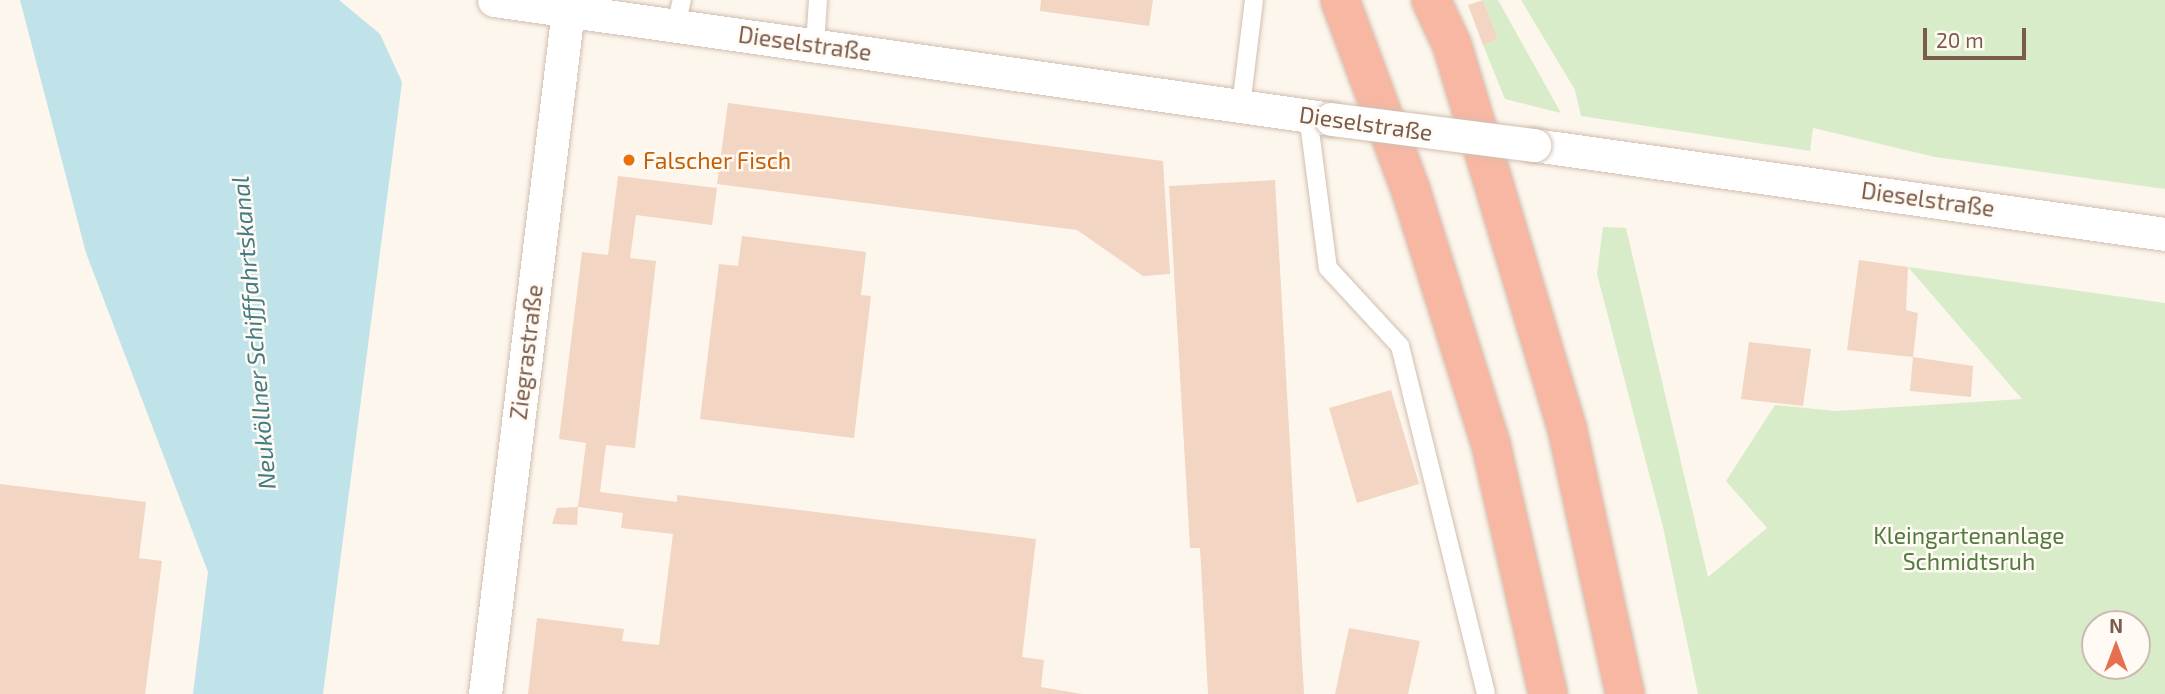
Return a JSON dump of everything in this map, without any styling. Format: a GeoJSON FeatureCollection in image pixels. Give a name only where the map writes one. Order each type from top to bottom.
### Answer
{"type":"FeatureCollection","features":[{"type":"Feature","properties":{"kind":"highway"},"geometry":{"type":"LineString","coordinates":[[1340,0],[1410,191],[1491,445],[1548,694]]}},
{"type":"Feature","properties":{"kind":"highway"},"geometry":{"type":"LineString","coordinates":[[1431,0],[1456,58],[1567,428],[1625,694]]}},
{"type":"Feature","properties":{"kind":"street","name":"Dieselstraße"},"geometry":{"type":"LineString","coordinates":[[495,0],[679,12],[815,44],[2165,234]]}},
{"type":"Feature","properties":{"kind":"street","name":"Ziegrastraße"},"geometry":{"type":"LineString","coordinates":[[485,694],[570,5]]}},
{"type":"Feature","properties":{"kind":"lane"},"geometry":{"type":"LineString","coordinates":[[815,44],[818,0]]}},
{"type":"Feature","properties":{"kind":"lane"},"geometry":{"type":"LineString","coordinates":[[1241,106],[1254,0]]}},
{"type":"Feature","properties":{"kind":"lane"},"geometry":{"type":"LineString","coordinates":[[1320,117],[1328,268],[1401,346],[1486,694]]}},
{"type":"Feature","properties":{"kind":"green space"},"geometry":{"type":"Polygon","coordinates":[[[1483,0],[1498,0],[1561,113],[1505,99],[1483,45],[1498,39],[1483,0]]]}},
{"type":"Feature","properties":{"kind":"green space"},"geometry":{"type":"Polygon","coordinates":[[[1521,0],[2165,0],[2165,189],[1935,157],[1813,128],[1810,151],[1581,116],[1575,90],[1521,0]]]}},
{"type":"Feature","properties":{"kind":"green space","name":"Kleingartenanlage Schmidtsruh"},"geometry":{"type":"Polygon","coordinates":[[[1603,227],[1626,228],[1708,577],[1767,528],[1726,481],[1775,405],[1836,411],[2022,399],[1908,267],[2165,303],[2165,694],[1698,694],[1663,527],[1597,274],[1603,227]]]}},
{"type":"Feature","properties":{"kind":"water","name":"Neuköllner Schifffahrtskanal"},"geometry":{"type":"Polygon","coordinates":[[[20,0],[339,0],[380,34],[402,82],[323,694],[193,694],[208,572],[86,253],[20,0]]]}},
{"type":"Feature","properties":{"kind":"building"},"geometry":{"type":"Polygon","coordinates":[[[1041,0],[1153,0],[1149,26],[1040,11],[1041,0]]]}},
{"type":"Feature","properties":{"kind":"building"},"geometry":{"type":"Polygon","coordinates":[[[1483,0],[1498,39],[1483,45],[1468,5],[1483,0]]]}},
{"type":"Feature","properties":{"kind":"building"},"geometry":{"type":"Polygon","coordinates":[[[728,103],[1163,161],[1170,274],[1143,276],[1077,230],[717,184],[728,103]]]}},
{"type":"Feature","properties":{"kind":"building"},"geometry":{"type":"Polygon","coordinates":[[[618,176],[717,188],[712,225],[636,215],[630,258],[656,261],[635,448],[606,445],[600,492],[677,502],[677,495],[1036,539],[1022,657],[1044,660],[1041,687],[1082,694],[528,694],[537,618],[624,629],[622,641],[659,645],[673,534],[621,528],[623,513],[578,507],[586,443],[559,439],[582,252],[608,255],[618,176]]]}},
{"type":"Feature","properties":{"kind":"building"},"geometry":{"type":"Polygon","coordinates":[[[1275,180],[1304,694],[1208,694],[1200,548],[1190,548],[1169,186],[1275,180]]]}},
{"type":"Feature","properties":{"kind":"building"},"geometry":{"type":"Polygon","coordinates":[[[742,236],[866,252],[861,295],[871,296],[854,438],[700,419],[719,264],[738,266],[742,236]]]}},
{"type":"Feature","properties":{"kind":"building"},"geometry":{"type":"Polygon","coordinates":[[[1859,260],[1908,267],[1906,310],[1918,313],[1913,357],[1847,350],[1859,260]]]}},
{"type":"Feature","properties":{"kind":"building"},"geometry":{"type":"Polygon","coordinates":[[[1749,342],[1811,349],[1803,406],[1741,399],[1749,342]]]}},
{"type":"Feature","properties":{"kind":"building"},"geometry":{"type":"Polygon","coordinates":[[[1913,357],[1973,366],[1971,397],[1910,391],[1913,357]]]}},
{"type":"Feature","properties":{"kind":"building"},"geometry":{"type":"Polygon","coordinates":[[[1391,390],[1419,484],[1357,503],[1329,408],[1391,390]]]}},
{"type":"Feature","properties":{"kind":"building"},"geometry":{"type":"Polygon","coordinates":[[[0,484],[146,502],[139,558],[162,561],[145,694],[0,694],[0,484]]]}},
{"type":"Feature","properties":{"kind":"building"},"geometry":{"type":"Polygon","coordinates":[[[578,507],[577,525],[552,524],[557,508],[578,507]]]}},
{"type":"Feature","properties":{"kind":"building"},"geometry":{"type":"Polygon","coordinates":[[[1349,628],[1420,641],[1408,694],[1335,694],[1349,628]]]}},
{"type":"Feature","properties":{"kind":"place","name":"Falscher Fisch"},"geometry":{"type":"Point","coordinates":[629,160]}}]}
